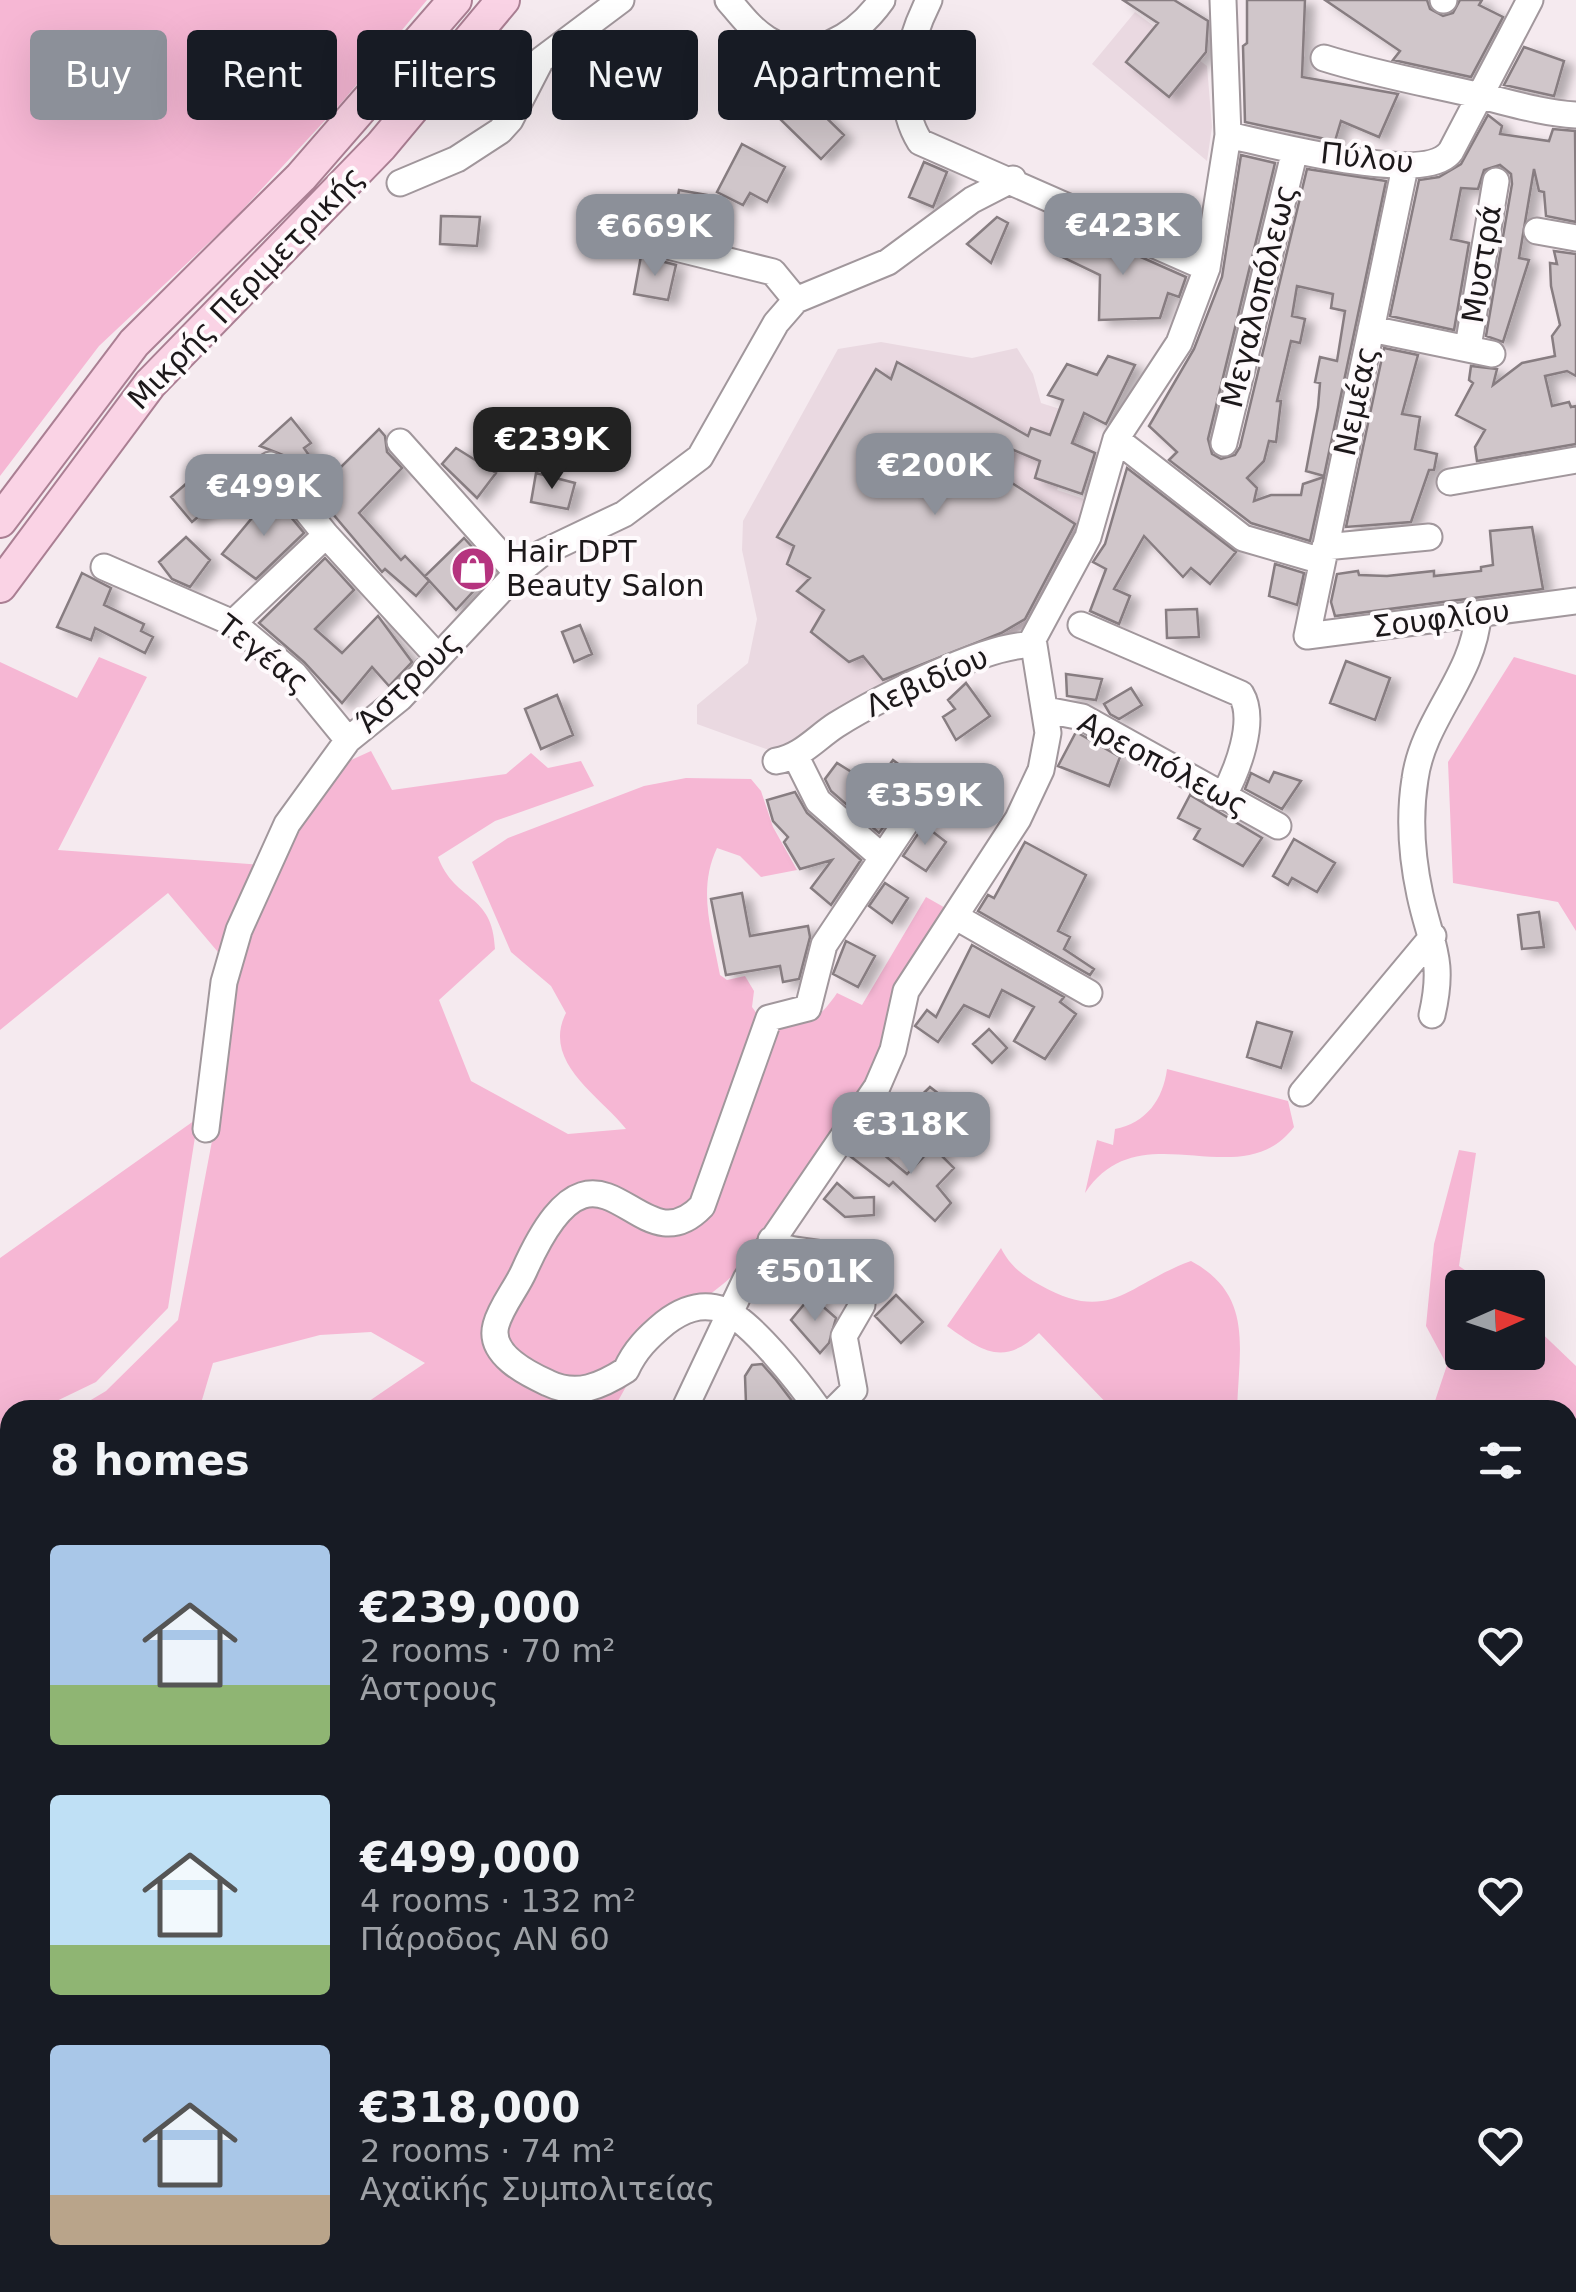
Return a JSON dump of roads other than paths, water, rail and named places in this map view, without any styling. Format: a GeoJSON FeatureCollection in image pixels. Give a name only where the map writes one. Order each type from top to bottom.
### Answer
{"type":"FeatureCollection","features":[{"type":"Feature","properties":{"kind":"main road","name":"Μικρής Περιμετρικής"},"geometry":{"type":"LineString","coordinates":[[0,521],[115,366],[312,166],[455,0]]}},
{"type":"Feature","properties":{"kind":"main road","name":"Μικρής Περιμετρικής"},"geometry":{"type":"LineString","coordinates":[[0,586],[150,384],[382,146],[503,0]]}},
{"type":"Feature","properties":{"kind":"street"},"geometry":{"type":"LineString","coordinates":[[400,183],[467,153],[500,130],[510,120],[541,60],[620,0]]}},
{"type":"Feature","properties":{"kind":"street"},"geometry":{"type":"LineString","coordinates":[[728,0],[771,42],[801,49],[844,38],[867,22],[882,0]]}},
{"type":"Feature","properties":{"kind":"street"},"geometry":{"type":"LineString","coordinates":[[929,0],[910,38],[909,124],[920,142],[945,156],[1014,179],[1206,268]]}},
{"type":"Feature","properties":{"kind":"street"},"geometry":{"type":"LineString","coordinates":[[689,1400],[730,1313],[771,1240],[877,1087],[893,1050],[906,991],[958,918],[1035,786],[1048,746],[1046,710],[1032,646],[1036,630],[1088,536],[1116,440],[1179,343],[1206,268],[1228,135],[1223,0]]}},
{"type":"Feature","properties":{"kind":"street","name":"Πύλου"},"geometry":{"type":"LineString","coordinates":[[1228,135],[1405,167],[1438,163],[1448,156],[1530,0]]}},
{"type":"Feature","properties":{"kind":"street"},"geometry":{"type":"LineString","coordinates":[[1324,58],[1402,82],[1478,95],[1516,108],[1576,115]]}},
{"type":"Feature","properties":{"kind":"street","name":"Μεγαλοπόλεως"},"geometry":{"type":"LineString","coordinates":[[1224,443],[1295,150]]}},
{"type":"Feature","properties":{"kind":"street","name":"Νεμέας"},"geometry":{"type":"LineString","coordinates":[[1306,636],[1405,167]]}},
{"type":"Feature","properties":{"kind":"street"},"geometry":{"type":"LineString","coordinates":[[664,246],[773,272],[796,300],[888,262],[972,200],[1014,179]]}},
{"type":"Feature","properties":{"kind":"street","name":"Μυστρά"},"geometry":{"type":"LineString","coordinates":[[1370,329],[1480,351],[1496,181]]}},
{"type":"Feature","properties":{"kind":"street"},"geometry":{"type":"LineString","coordinates":[[1536,231],[1576,238]]}},
{"type":"Feature","properties":{"kind":"street","name":"Άστρους"},"geometry":{"type":"LineString","coordinates":[[206,1129],[215,1034],[239,930],[294,812],[348,740],[400,698],[518,572],[542,553],[624,514],[700,457],[776,323],[796,300]]}},
{"type":"Feature","properties":{"kind":"street"},"geometry":{"type":"LineString","coordinates":[[1116,440],[1243,538],[1324,554],[1429,537]]}},
{"type":"Feature","properties":{"kind":"street"},"geometry":{"type":"LineString","coordinates":[[400,442],[518,572]]}},
{"type":"Feature","properties":{"kind":"street"},"geometry":{"type":"LineString","coordinates":[[1450,482],[1576,460]]}},
{"type":"Feature","properties":{"kind":"street"},"geometry":{"type":"LineString","coordinates":[[270,466],[326,535],[437,656]]}},
{"type":"Feature","properties":{"kind":"street"},"geometry":{"type":"LineString","coordinates":[[233,624],[326,535]]}},
{"type":"Feature","properties":{"kind":"street","name":"Τεγέας"},"geometry":{"type":"LineString","coordinates":[[104,567],[233,624],[294,674],[348,740]]}},
{"type":"Feature","properties":{"kind":"street","name":"Σουφλίου"},"geometry":{"type":"LineString","coordinates":[[1306,636],[1576,602]]}},
{"type":"Feature","properties":{"kind":"street"},"geometry":{"type":"LineString","coordinates":[[1432,1015],[1439,966],[1414,858],[1415,779],[1427,736],[1469,658],[1478,615]]}},
{"type":"Feature","properties":{"kind":"street"},"geometry":{"type":"LineString","coordinates":[[1081,625],[1241,694],[1247,720],[1223,796]]}},
{"type":"Feature","properties":{"kind":"street","name":"Λεβιδίου"},"geometry":{"type":"LineString","coordinates":[[882,858],[818,801],[786,758],[849,718],[921,683],[1002,648],[1032,646]]}},
{"type":"Feature","properties":{"kind":"street","name":"Αρεοπόλεως"},"geometry":{"type":"LineString","coordinates":[[1046,710],[1082,718],[1278,826]]}},
{"type":"Feature","properties":{"kind":"street"},"geometry":{"type":"LineString","coordinates":[[810,1400],[730,1313],[706,1307],[682,1312],[635,1351],[626,1370],[585,1390],[563,1389],[508,1359],[495,1336],[498,1320],[539,1236],[557,1210],[574,1196],[603,1196],[661,1222],[685,1219],[702,1206],[769,1018],[808,1008],[824,944],[923,797]]}},
{"type":"Feature","properties":{"kind":"street"},"geometry":{"type":"LineString","coordinates":[[958,918],[1089,993]]}},
{"type":"Feature","properties":{"kind":"street"},"geometry":{"type":"LineString","coordinates":[[1302,1092],[1434,936]]}},
{"type":"Feature","properties":{"kind":"street"},"geometry":{"type":"LineString","coordinates":[[771,1240],[783,1248],[831,1256],[861,1282],[862,1306],[844,1336],[854,1390],[844,1400]]}},
{"type":"Feature","properties":{"kind":"place","name":"Hair DPT Beauty Salon"},"geometry":{"type":"Point","coordinates":[473,569]}}]}
